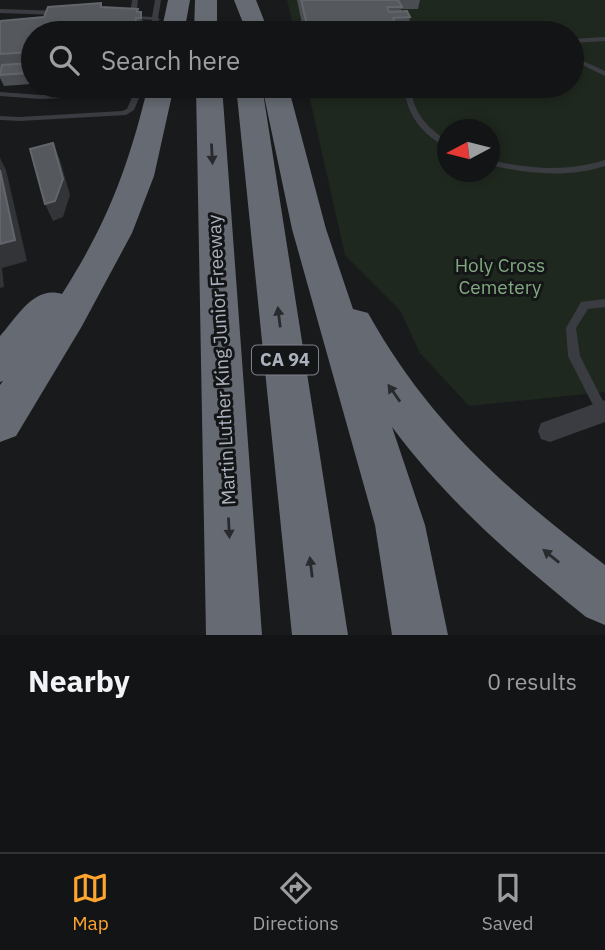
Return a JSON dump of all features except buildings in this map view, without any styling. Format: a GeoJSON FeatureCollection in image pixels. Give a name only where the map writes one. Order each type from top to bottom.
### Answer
{"type":"FeatureCollection","features":[{"type":"Feature","properties":{"kind":"highway"},"geometry":{"type":"LineString","coordinates":[[168,21],[179,0]]}},
{"type":"Feature","properties":{"kind":"highway"},"geometry":{"type":"LineString","coordinates":[[206,0],[206,21]]}},
{"type":"Feature","properties":{"kind":"highway"},"geometry":{"type":"LineString","coordinates":[[244,0],[244,21]]}},
{"type":"Feature","properties":{"kind":"highway"},"geometry":{"type":"LineString","coordinates":[[244,0],[253,21]]}},
{"type":"Feature","properties":{"kind":"highway"},"geometry":{"type":"LineString","coordinates":[[0,422],[72,307],[128,205],[152,135],[147,98]]}},
{"type":"Feature","properties":{"kind":"highway","name":"Martin Luther King Junior Freeway"},"geometry":{"type":"LineString","coordinates":[[210,98],[234,635]]}},
{"type":"Feature","properties":{"kind":"highway","name":"CA 94"},"geometry":{"type":"LineString","coordinates":[[252,98],[320,635]]}},
{"type":"Feature","properties":{"kind":"highway"},"geometry":{"type":"LineString","coordinates":[[278,98],[299,193],[400,525],[420,635]]}},
{"type":"Feature","properties":{"kind":"highway"},"geometry":{"type":"LineString","coordinates":[[0,365],[44,316],[152,135]]}},
{"type":"Feature","properties":{"kind":"highway"},"geometry":{"type":"LineString","coordinates":[[299,193],[356,329],[391,390],[422,433],[471,486],[518,530],[605,598]]}},
{"type":"Feature","properties":{"kind":"street"},"geometry":{"type":"LineString","coordinates":[[550,431],[603,411]]}},
{"type":"Feature","properties":{"kind":"lane"},"geometry":{"type":"LineString","coordinates":[[133,18],[135,0]]}},
{"type":"Feature","properties":{"kind":"lane"},"geometry":{"type":"LineString","coordinates":[[158,0],[164,21]]}},
{"type":"Feature","properties":{"kind":"lane"},"geometry":{"type":"LineString","coordinates":[[0,11],[66,13]]}},
{"type":"Feature","properties":{"kind":"lane"},"geometry":{"type":"LineString","coordinates":[[121,17],[145,21]]}},
{"type":"Feature","properties":{"kind":"lane"},"geometry":{"type":"LineString","coordinates":[[584,40],[605,39]]}},
{"type":"Feature","properties":{"kind":"lane"},"geometry":{"type":"LineString","coordinates":[[584,64],[605,74]]}},
{"type":"Feature","properties":{"kind":"lane"},"geometry":{"type":"LineString","coordinates":[[0,94],[21,96]]}},
{"type":"Feature","properties":{"kind":"lane"},"geometry":{"type":"LineString","coordinates":[[0,118],[20,120],[123,113],[130,110],[139,98]]}},
{"type":"Feature","properties":{"kind":"lane"},"geometry":{"type":"LineString","coordinates":[[408,98],[419,124],[437,138]]}},
{"type":"Feature","properties":{"kind":"lane"},"geometry":{"type":"LineString","coordinates":[[500,165],[529,171],[562,170],[605,163]]}},
{"type":"Feature","properties":{"kind":"lane"},"geometry":{"type":"LineString","coordinates":[[603,411],[574,356],[571,328],[585,306],[605,303]]}},
{"type":"Feature","properties":{"kind":"green space","name":"Holy Cross Cemetery"},"geometry":{"type":"Polygon","coordinates":[[[287,0],[605,0],[605,392],[469,406],[420,353],[400,310],[345,255],[310,98],[584,98],[584,21],[292,21],[287,0]]]}}]}
